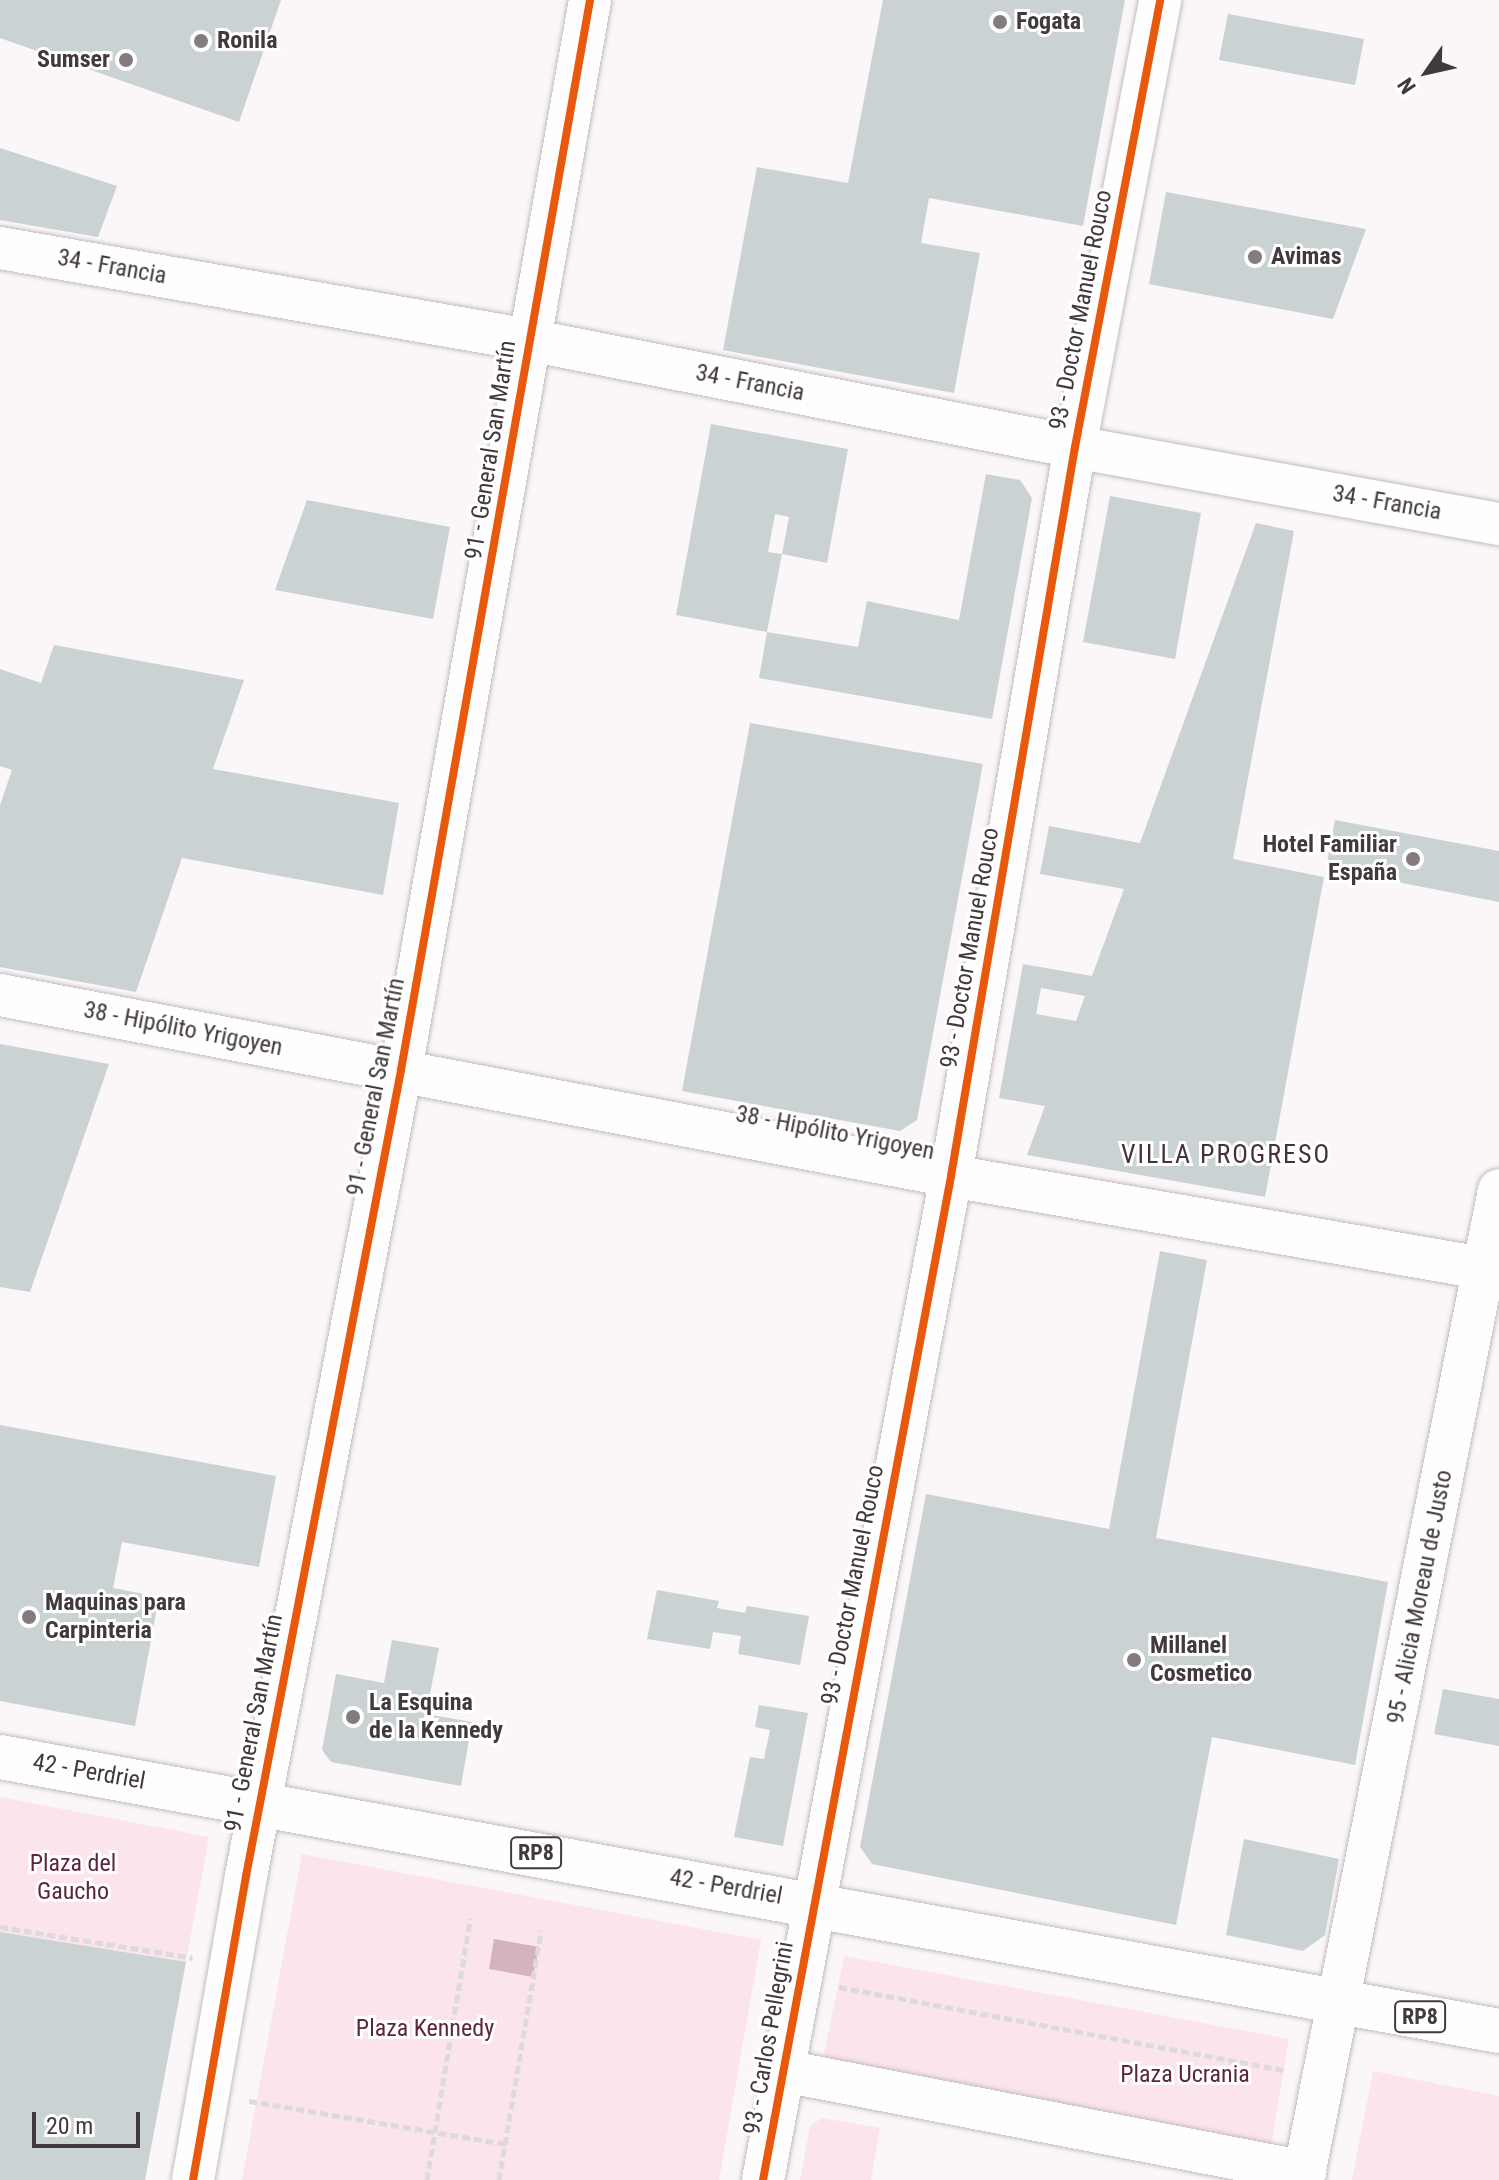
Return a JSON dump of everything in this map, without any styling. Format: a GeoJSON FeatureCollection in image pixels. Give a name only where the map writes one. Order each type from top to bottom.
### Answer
{"type":"FeatureCollection","features":[{"type":"Feature","properties":{"kind":"main road","name":"42 - Perdriel"},"geometry":{"type":"LineString","coordinates":[[0,1757],[813,1902],[1499,2031]]}},
{"type":"Feature","properties":{"kind":"street","name":"91 - General San Martín"},"geometry":{"type":"LineString","coordinates":[[193,2180],[260,1803],[401,1070],[590,0]]}},
{"type":"Feature","properties":{"kind":"street","name":"93 - Doctor Manuel Rouco"},"geometry":{"type":"LineString","coordinates":[[813,1902],[951,1176],[1075,447],[1160,0]]}},
{"type":"Feature","properties":{"kind":"street","name":"34 - Francia"},"geometry":{"type":"LineString","coordinates":[[0,248],[529,340],[1075,447],[1499,524]]}},
{"type":"Feature","properties":{"kind":"street","name":"38 - Hipólito Yrigoyen"},"geometry":{"type":"LineString","coordinates":[[0,995],[951,1176],[1492,1270]]}},
{"type":"Feature","properties":{"kind":"street","name":"95 - Alicia Moreau de Justo"},"geometry":{"type":"LineString","coordinates":[[1304,2176],[1492,1270],[1499,1190]]}},
{"type":"Feature","properties":{"kind":"street","name":"93 - Carlos Pellegrini"},"geometry":{"type":"LineString","coordinates":[[763,2180],[813,1902]]}},
{"type":"Feature","properties":{"kind":"street"},"geometry":{"type":"LineString","coordinates":[[784,2071],[1304,2176]]}},
{"type":"Feature","properties":{"kind":"path"},"geometry":{"type":"LineString","coordinates":[[427,2180],[470,1919]]}},
{"type":"Feature","properties":{"kind":"path"},"geometry":{"type":"LineString","coordinates":[[0,1927],[195,1958]]}},
{"type":"Feature","properties":{"kind":"path"},"geometry":{"type":"LineString","coordinates":[[499,2180],[541,1931]]}},
{"type":"Feature","properties":{"kind":"path"},"geometry":{"type":"LineString","coordinates":[[838,1987],[1284,2070]]}},
{"type":"Feature","properties":{"kind":"path"},"geometry":{"type":"LineString","coordinates":[[249,2101],[505,2144]]}},
{"type":"Feature","properties":{"kind":"green space","name":"Plaza del Gaucho"},"geometry":{"type":"Polygon","coordinates":[[[0,1797],[209,1837],[186,1962],[0,1932],[0,1797]]]}},
{"type":"Feature","properties":{"kind":"green space","name":"Plaza Kennedy"},"geometry":{"type":"Polygon","coordinates":[[[302,1854],[761,1940],[719,2180],[242,2180],[302,1854]]]}},
{"type":"Feature","properties":{"kind":"green space","name":"Plaza Ucrania"},"geometry":{"type":"Polygon","coordinates":[[[844,1956],[1289,2039],[1271,2147],[822,2064],[844,1956]]]}},
{"type":"Feature","properties":{"kind":"green space"},"geometry":{"type":"Polygon","coordinates":[[[1373,2071],[1499,2096],[1499,2180],[1352,2180],[1373,2071]]]}},
{"type":"Feature","properties":{"kind":"green space"},"geometry":{"type":"Polygon","coordinates":[[[822,2118],[880,2128],[871,2180],[800,2180],[810,2126],[822,2118]]]}},
{"type":"Feature","properties":{"kind":"shaded area"},"geometry":{"type":"Polygon","coordinates":[[[494,1939],[539,1947],[533,1977],[489,1969],[494,1939]]]}},
{"type":"Feature","properties":{"kind":"building"},"geometry":{"type":"Polygon","coordinates":[[[0,0],[281,0],[239,122],[0,38],[0,0]]]}},
{"type":"Feature","properties":{"kind":"building"},"geometry":{"type":"Polygon","coordinates":[[[883,0],[1125,0],[1083,226],[929,198],[921,243],[980,253],[954,393],[723,350],[757,167],[848,183],[883,0]]]}},
{"type":"Feature","properties":{"kind":"building"},"geometry":{"type":"Polygon","coordinates":[[[1228,14],[1364,39],[1355,85],[1219,60],[1228,14]]]}},
{"type":"Feature","properties":{"kind":"building"},"geometry":{"type":"Polygon","coordinates":[[[0,148],[117,186],[98,237],[0,220],[0,148]]]}},
{"type":"Feature","properties":{"kind":"building","name":"Avimas"},"geometry":{"type":"Polygon","coordinates":[[[1166,192],[1366,229],[1333,319],[1149,284],[1166,192]]]}},
{"type":"Feature","properties":{"kind":"building"},"geometry":{"type":"Polygon","coordinates":[[[711,424],[848,449],[827,563],[782,554],[767,632],[676,615],[711,424]],[[775,514],[768,552],[782,554],[789,517],[775,514]]]}},
{"type":"Feature","properties":{"kind":"building"},"geometry":{"type":"Polygon","coordinates":[[[986,474],[1020,480],[1032,498],[992,719],[759,678],[767,632],[858,647],[867,601],[959,620],[986,474]]]}},
{"type":"Feature","properties":{"kind":"building"},"geometry":{"type":"Polygon","coordinates":[[[1110,496],[1201,513],[1175,659],[1083,642],[1110,496]]]}},
{"type":"Feature","properties":{"kind":"building"},"geometry":{"type":"Polygon","coordinates":[[[307,500],[450,527],[433,619],[275,590],[307,500]]]}},
{"type":"Feature","properties":{"kind":"building"},"geometry":{"type":"Polygon","coordinates":[[[1256,523],[1294,531],[1233,859],[1324,877],[1265,1197],[1027,1155],[1045,1106],[999,1098],[1023,964],[1092,976],[1124,889],[1040,874],[1049,826],[1140,843],[1256,523]],[[1041,988],[1036,1014],[1076,1021],[1085,996],[1041,988]]]}},
{"type":"Feature","properties":{"kind":"building"},"geometry":{"type":"Polygon","coordinates":[[[54,645],[244,680],[213,769],[399,803],[383,895],[182,858],[136,992],[0,967],[0,805],[12,770],[0,766],[0,669],[41,683],[54,645]]]}},
{"type":"Feature","properties":{"kind":"building"},"geometry":{"type":"Polygon","coordinates":[[[750,723],[983,764],[917,1120],[900,1131],[682,1091],[750,723]]]}},
{"type":"Feature","properties":{"kind":"building","name":"Hotel Familiar España"},"geometry":{"type":"Polygon","coordinates":[[[1335,820],[1499,851],[1499,902],[1326,868],[1335,820]]]}},
{"type":"Feature","properties":{"kind":"building"},"geometry":{"type":"Polygon","coordinates":[[[0,1044],[109,1064],[30,1292],[0,1287],[0,1044]]]}},
{"type":"Feature","properties":{"kind":"building","name":"Millanel Cosmetico"},"geometry":{"type":"Polygon","coordinates":[[[1160,1251],[1207,1260],[1156,1538],[1388,1582],[1355,1765],[1212,1737],[1176,1925],[872,1864],[860,1847],[926,1494],[1109,1529],[1160,1251]]]}},
{"type":"Feature","properties":{"kind":"building"},"geometry":{"type":"Polygon","coordinates":[[[0,1425],[276,1476],[259,1567],[122,1542],[113,1588],[159,1597],[135,1726],[0,1701],[0,1425]]]}},
{"type":"Feature","properties":{"kind":"building"},"geometry":{"type":"Polygon","coordinates":[[[657,1590],[719,1601],[717,1608],[745,1613],[747,1606],[809,1616],[800,1665],[738,1654],[741,1636],[713,1632],[710,1649],[647,1639],[657,1590]]]}},
{"type":"Feature","properties":{"kind":"building"},"geometry":{"type":"Polygon","coordinates":[[[392,1640],[439,1648],[426,1714],[472,1722],[461,1786],[331,1762],[322,1750],[336,1674],[384,1683],[392,1640]]]}},
{"type":"Feature","properties":{"kind":"building"},"geometry":{"type":"Polygon","coordinates":[[[1443,1689],[1499,1699],[1499,1746],[1434,1734],[1443,1689]]]}},
{"type":"Feature","properties":{"kind":"building"},"geometry":{"type":"Polygon","coordinates":[[[759,1705],[808,1713],[783,1846],[734,1837],[750,1757],[764,1759],[770,1730],[755,1727],[759,1705]]]}},
{"type":"Feature","properties":{"kind":"building"},"geometry":{"type":"Polygon","coordinates":[[[1244,1839],[1339,1859],[1325,1935],[1303,1951],[1226,1935],[1244,1839]]]}},
{"type":"Feature","properties":{"kind":"building"},"geometry":{"type":"Polygon","coordinates":[[[0,1932],[186,1962],[145,2180],[0,2180],[0,1932]]]}},
{"type":"Feature","properties":{"kind":"cycle path"},"geometry":{"type":"LineString","coordinates":[[193,2180],[246,1876],[401,1070],[590,0]]}},
{"type":"Feature","properties":{"kind":"cycle path"},"geometry":{"type":"LineString","coordinates":[[763,2180],[951,1176],[1075,447],[1160,0]]}},
{"type":"Feature","properties":{"kind":"place","name":"Fogata"},"geometry":{"type":"Point","coordinates":[1000,22]}},
{"type":"Feature","properties":{"kind":"place","name":"Ronila"},"geometry":{"type":"Point","coordinates":[201,41]}},
{"type":"Feature","properties":{"kind":"place","name":"Sumser"},"geometry":{"type":"Point","coordinates":[126,60]}},
{"type":"Feature","properties":{"kind":"place","name":"Avimas"},"geometry":{"type":"Point","coordinates":[1255,257]}},
{"type":"Feature","properties":{"kind":"place","name":"Hotel Familiar España"},"geometry":{"type":"Point","coordinates":[1413,859]}},
{"type":"Feature","properties":{"kind":"place","name":"Maquinas para Carpinteria"},"geometry":{"type":"Point","coordinates":[29,1617]}},
{"type":"Feature","properties":{"kind":"place","name":"Millanel Cosmetico"},"geometry":{"type":"Point","coordinates":[1134,1660]}},
{"type":"Feature","properties":{"kind":"place","name":"La Esquina de la Kennedy"},"geometry":{"type":"Point","coordinates":[353,1717]}},
{"type":"Feature","properties":{"kind":"district","name":"VILLA PROGRESO"},"geometry":{"type":"Point","coordinates":[1226,1155]}}]}
